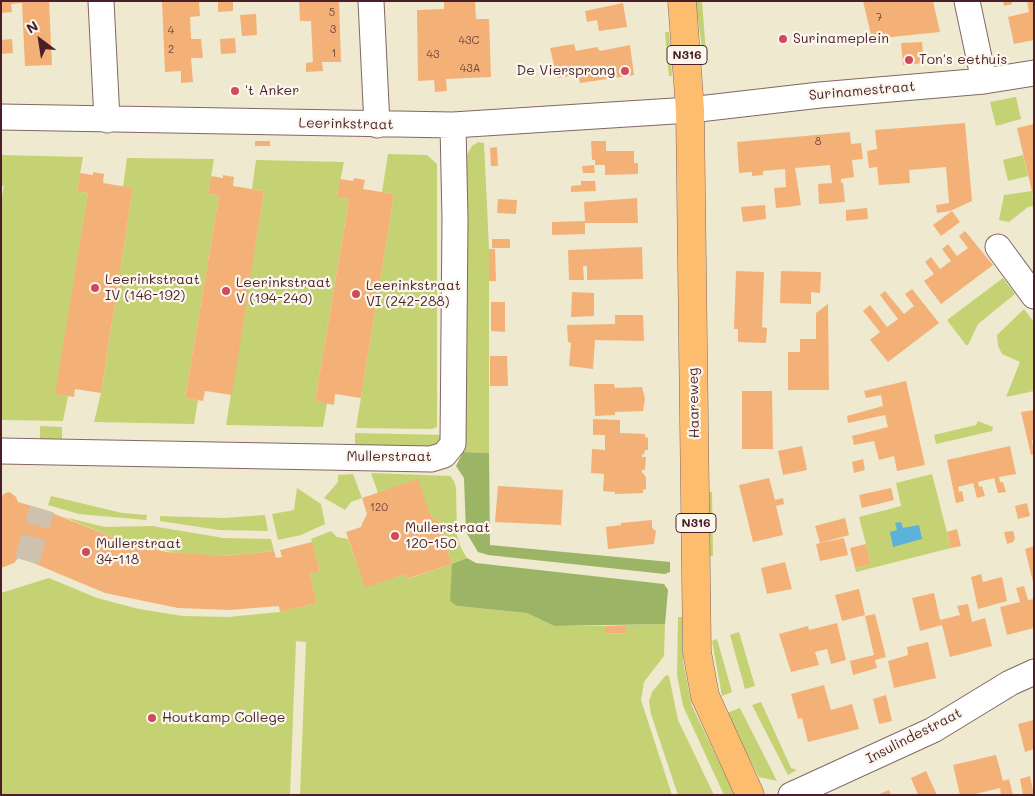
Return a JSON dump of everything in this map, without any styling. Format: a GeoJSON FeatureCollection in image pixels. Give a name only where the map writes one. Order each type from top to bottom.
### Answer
{"type":"FeatureCollection","features":[{"type":"Feature","properties":{"kind":"main road","name":"Haareweg"},"geometry":{"type":"LineString","coordinates":[[682,1],[690,110],[697,652],[705,696],[750,795]]}},
{"type":"Feature","properties":{"kind":"street"},"geometry":{"type":"LineString","coordinates":[[101,1],[107,120]]}},
{"type":"Feature","properties":{"kind":"street"},"geometry":{"type":"LineString","coordinates":[[371,1],[377,125]]}},
{"type":"Feature","properties":{"kind":"street"},"geometry":{"type":"LineString","coordinates":[[967,1],[984,81]]}},
{"type":"Feature","properties":{"kind":"street","name":"Surinamestraat"},"geometry":{"type":"LineString","coordinates":[[690,110],[820,95],[984,81],[1034,73]]}},
{"type":"Feature","properties":{"kind":"street","name":"Leerinkstraat"},"geometry":{"type":"LineString","coordinates":[[1,117],[453,125],[690,110]]}},
{"type":"Feature","properties":{"kind":"street","name":"Mullerstraat"},"geometry":{"type":"LineString","coordinates":[[1,451],[431,459],[444,455],[453,444],[455,219],[453,125]]}},
{"type":"Feature","properties":{"kind":"street"},"geometry":{"type":"LineString","coordinates":[[998,248],[1034,296]]}},
{"type":"Feature","properties":{"kind":"street","name":"Insulindestraat"},"geometry":{"type":"LineString","coordinates":[[792,795],[933,730],[1010,683],[1034,672]]}},
{"type":"Feature","properties":{"kind":"green space"},"geometry":{"type":"Polygon","coordinates":[[[695,1],[702,1],[706,53],[703,53],[695,1]]]}},
{"type":"Feature","properties":{"kind":"green space"},"geometry":{"type":"Polygon","coordinates":[[[665,32],[669,32],[672,76],[669,76],[665,32]]]}},
{"type":"Feature","properties":{"kind":"green space"},"geometry":{"type":"Polygon","coordinates":[[[1016,97],[1021,119],[996,126],[990,102],[1016,97]]]}},
{"type":"Feature","properties":{"kind":"green space"},"geometry":{"type":"Polygon","coordinates":[[[478,142],[484,143],[489,249],[489,453],[463,452],[464,160],[472,146],[478,142]]]}},
{"type":"Feature","properties":{"kind":"green space"},"geometry":{"type":"Polygon","coordinates":[[[388,154],[427,155],[437,164],[437,427],[432,429],[356,428],[394,194],[382,192],[388,154]]]}},
{"type":"Feature","properties":{"kind":"green space"},"geometry":{"type":"Polygon","coordinates":[[[1,155],[83,157],[77,191],[88,193],[56,394],[68,396],[63,421],[1,420],[1,202],[4,186],[1,185],[1,155]]]}},
{"type":"Feature","properties":{"kind":"green space"},"geometry":{"type":"Polygon","coordinates":[[[1023,155],[1028,176],[1008,181],[1003,160],[1023,155]]]}},
{"type":"Feature","properties":{"kind":"green space"},"geometry":{"type":"Polygon","coordinates":[[[127,158],[214,159],[208,194],[219,195],[185,398],[198,400],[194,424],[94,422],[101,393],[133,188],[123,187],[127,158]]]}},
{"type":"Feature","properties":{"kind":"green space"},"geometry":{"type":"Polygon","coordinates":[[[256,160],[344,162],[337,196],[349,199],[315,401],[327,403],[323,427],[226,425],[264,191],[252,189],[256,160]]]}},
{"type":"Feature","properties":{"kind":"green space"},"geometry":{"type":"Polygon","coordinates":[[[1032,191],[1034,206],[1028,207],[1009,222],[999,220],[1004,195],[1032,191]]]}},
{"type":"Feature","properties":{"kind":"green space"},"geometry":{"type":"Polygon","coordinates":[[[1003,278],[1015,294],[978,324],[968,345],[966,345],[947,320],[1003,278]]]}},
{"type":"Feature","properties":{"kind":"green space"},"geometry":{"type":"Polygon","coordinates":[[[1024,309],[1034,322],[1034,391],[1006,397],[1020,362],[1002,354],[998,346],[997,335],[1024,309]]]}},
{"type":"Feature","properties":{"kind":"green space"},"geometry":{"type":"Polygon","coordinates":[[[978,421],[993,427],[992,431],[936,444],[934,435],[976,425],[978,421]]]}},
{"type":"Feature","properties":{"kind":"green space"},"geometry":{"type":"Polygon","coordinates":[[[40,426],[62,427],[62,443],[40,443],[40,426]]]}},
{"type":"Feature","properties":{"kind":"green space"},"geometry":{"type":"Polygon","coordinates":[[[355,433],[443,435],[440,441],[429,449],[355,449],[355,433]]]}},
{"type":"Feature","properties":{"kind":"green space"},"geometry":{"type":"Polygon","coordinates":[[[463,452],[489,453],[490,545],[670,562],[670,572],[665,574],[488,555],[478,552],[466,532],[464,478],[456,466],[463,452]]]}},
{"type":"Feature","properties":{"kind":"green space"},"geometry":{"type":"Polygon","coordinates":[[[371,473],[450,476],[456,488],[457,535],[461,548],[467,558],[452,564],[437,518],[432,519],[378,493],[371,473]]]}},
{"type":"Feature","properties":{"kind":"green space"},"geometry":{"type":"Polygon","coordinates":[[[353,474],[362,498],[351,502],[345,510],[324,498],[338,482],[338,475],[353,474]]]}},
{"type":"Feature","properties":{"kind":"green space"},"geometry":{"type":"Polygon","coordinates":[[[932,474],[951,548],[856,572],[855,568],[871,564],[859,517],[901,506],[896,483],[932,474]]]}},
{"type":"Feature","properties":{"kind":"green space"},"geometry":{"type":"Polygon","coordinates":[[[297,488],[321,504],[325,524],[301,535],[278,540],[272,514],[294,510],[297,488]]]}},
{"type":"Feature","properties":{"kind":"green space"},"geometry":{"type":"Polygon","coordinates":[[[709,492],[712,492],[713,556],[709,556],[709,492]]]}},
{"type":"Feature","properties":{"kind":"green space"},"geometry":{"type":"Polygon","coordinates":[[[51,496],[122,513],[147,515],[146,520],[79,514],[48,505],[51,496]]]}},
{"type":"Feature","properties":{"kind":"green space"},"geometry":{"type":"Polygon","coordinates":[[[265,515],[268,531],[219,530],[160,521],[160,516],[224,518],[265,515]]]}},
{"type":"Feature","properties":{"kind":"green space"},"geometry":{"type":"Polygon","coordinates":[[[64,517],[105,527],[152,526],[224,538],[271,539],[274,551],[224,556],[182,554],[125,542],[64,517]]]}},
{"type":"Feature","properties":{"kind":"green space"},"geometry":{"type":"Polygon","coordinates":[[[331,531],[337,537],[348,539],[365,587],[405,574],[407,579],[452,564],[457,606],[527,613],[554,626],[605,626],[605,634],[626,633],[626,625],[665,624],[664,656],[644,682],[641,700],[672,795],[300,795],[306,642],[296,641],[290,795],[1,795],[1,593],[49,578],[97,598],[139,609],[183,616],[228,617],[280,612],[317,603],[310,574],[320,571],[311,539],[331,531]]]}},
{"type":"Feature","properties":{"kind":"green space"},"geometry":{"type":"Polygon","coordinates":[[[467,558],[476,563],[664,584],[668,590],[665,624],[554,626],[527,613],[457,606],[450,601],[452,564],[467,558]]]}},
{"type":"Feature","properties":{"kind":"green space"},"geometry":{"type":"Polygon","coordinates":[[[678,617],[682,617],[683,661],[692,706],[735,795],[724,795],[683,706],[677,675],[678,617]]]}},
{"type":"Feature","properties":{"kind":"green space"},"geometry":{"type":"Polygon","coordinates":[[[739,632],[755,686],[745,689],[730,635],[739,632]]]}},
{"type":"Feature","properties":{"kind":"green space"},"geometry":{"type":"Polygon","coordinates":[[[717,639],[732,692],[722,696],[712,641],[717,639]]]}},
{"type":"Feature","properties":{"kind":"green space"},"geometry":{"type":"Polygon","coordinates":[[[666,675],[669,676],[678,720],[714,795],[678,795],[651,714],[649,701],[652,692],[666,675]]]}},
{"type":"Feature","properties":{"kind":"green space"},"geometry":{"type":"Polygon","coordinates":[[[761,702],[791,768],[797,770],[788,775],[752,705],[761,702]]]}},
{"type":"Feature","properties":{"kind":"green space"},"geometry":{"type":"Polygon","coordinates":[[[740,708],[777,781],[759,777],[740,741],[727,713],[740,708]]]}},
{"type":"Feature","properties":{"kind":"water"},"geometry":{"type":"Polygon","coordinates":[[[901,522],[903,528],[919,525],[922,539],[893,547],[890,532],[897,530],[895,523],[901,522]]]}},
{"type":"Feature","properties":{"kind":"building"},"geometry":{"type":"Polygon","coordinates":[[[1,1],[49,1],[52,65],[25,66],[22,3],[11,4],[12,12],[1,13],[1,1]]]}},
{"type":"Feature","properties":{"kind":"building"},"geometry":{"type":"Polygon","coordinates":[[[162,1],[199,1],[200,16],[190,17],[191,39],[201,39],[203,58],[191,58],[193,82],[181,83],[181,71],[165,72],[162,1]]]}},
{"type":"Feature","properties":{"kind":"building"},"geometry":{"type":"Polygon","coordinates":[[[218,1],[233,1],[233,11],[218,12],[218,1]]]}},
{"type":"Feature","properties":{"kind":"building"},"geometry":{"type":"Polygon","coordinates":[[[299,1],[339,1],[341,62],[322,62],[323,71],[306,72],[306,63],[313,62],[311,21],[300,21],[299,1]]]}},
{"type":"Feature","properties":{"kind":"building"},"geometry":{"type":"Polygon","coordinates":[[[444,1],[475,1],[476,19],[489,19],[491,77],[446,79],[447,91],[435,92],[434,80],[418,81],[417,10],[444,9],[444,1]]]}},
{"type":"Feature","properties":{"kind":"building"},"geometry":{"type":"Polygon","coordinates":[[[863,1],[933,1],[940,32],[872,39],[863,1]]]}},
{"type":"Feature","properties":{"kind":"building"},"geometry":{"type":"Polygon","coordinates":[[[1003,1],[1012,1],[1012,4],[1004,6],[1003,1]]]}},
{"type":"Feature","properties":{"kind":"building"},"geometry":{"type":"Polygon","coordinates":[[[1027,1],[1034,1],[1034,40],[1014,44],[1008,17],[1029,12],[1027,1]]]}},
{"type":"Feature","properties":{"kind":"building"},"geometry":{"type":"Polygon","coordinates":[[[623,3],[627,27],[599,31],[597,20],[587,22],[585,11],[623,3]]]}},
{"type":"Feature","properties":{"kind":"building"},"geometry":{"type":"Polygon","coordinates":[[[256,14],[257,35],[242,36],[240,15],[256,14]]]}},
{"type":"Feature","properties":{"kind":"building"},"geometry":{"type":"Polygon","coordinates":[[[235,38],[236,53],[221,54],[220,39],[235,38]]]}},
{"type":"Feature","properties":{"kind":"building"},"geometry":{"type":"Polygon","coordinates":[[[12,39],[13,53],[1,54],[1,40],[12,39]]]}},
{"type":"Feature","properties":{"kind":"building"},"geometry":{"type":"Polygon","coordinates":[[[922,42],[924,63],[903,65],[901,43],[922,42]]]}},
{"type":"Feature","properties":{"kind":"building"},"geometry":{"type":"Polygon","coordinates":[[[574,44],[576,51],[597,47],[600,51],[630,45],[634,75],[580,83],[578,75],[557,78],[550,48],[574,44]]]}},
{"type":"Feature","properties":{"kind":"building"},"geometry":{"type":"Polygon","coordinates":[[[965,123],[972,201],[950,211],[937,213],[936,205],[949,203],[946,167],[909,170],[910,183],[879,185],[877,167],[869,168],[867,151],[877,149],[875,130],[965,123]]]}},
{"type":"Feature","properties":{"kind":"building"},"geometry":{"type":"Polygon","coordinates":[[[1034,124],[1034,196],[1033,196],[1017,128],[1034,124]]]}},
{"type":"Feature","properties":{"kind":"building"},"geometry":{"type":"Polygon","coordinates":[[[850,132],[851,144],[861,143],[863,159],[852,160],[854,177],[841,179],[845,202],[819,204],[818,184],[832,183],[830,165],[795,168],[801,205],[788,207],[776,208],[774,188],[786,187],[785,169],[763,171],[763,175],[752,176],[752,172],[739,173],[737,142],[850,132]]]}},
{"type":"Feature","properties":{"kind":"building"},"geometry":{"type":"Polygon","coordinates":[[[255,141],[270,141],[270,146],[255,146],[255,141]]]}},
{"type":"Feature","properties":{"kind":"building"},"geometry":{"type":"Polygon","coordinates":[[[591,141],[606,141],[606,151],[634,151],[634,163],[638,163],[638,174],[605,175],[605,165],[595,165],[595,160],[592,160],[591,141]]]}},
{"type":"Feature","properties":{"kind":"building"},"geometry":{"type":"Polygon","coordinates":[[[497,147],[498,166],[491,166],[490,148],[497,147]]]}},
{"type":"Feature","properties":{"kind":"building"},"geometry":{"type":"Polygon","coordinates":[[[594,165],[595,173],[583,173],[582,166],[594,165]]]}},
{"type":"Feature","properties":{"kind":"building","name":"Leerinkstraat IV (146-192)"},"geometry":{"type":"Polygon","coordinates":[[[93,172],[104,174],[103,183],[133,188],[101,393],[75,389],[74,397],[55,394],[88,193],[77,191],[80,173],[93,175],[93,172]]]}},
{"type":"Feature","properties":{"kind":"building","name":"Leerinkstraat V (194-240)"},"geometry":{"type":"Polygon","coordinates":[[[223,175],[234,177],[233,186],[264,191],[232,395],[205,391],[203,401],[185,398],[219,195],[208,194],[211,176],[223,178],[223,175]]]}},
{"type":"Feature","properties":{"kind":"building","name":"Leerinkstraat VI (242-288)"},"geometry":{"type":"Polygon","coordinates":[[[354,178],[365,180],[363,189],[394,194],[361,398],[335,394],[334,405],[315,401],[349,199],[337,197],[340,179],[353,181],[354,178]]]}},
{"type":"Feature","properties":{"kind":"building"},"geometry":{"type":"Polygon","coordinates":[[[581,181],[595,181],[596,191],[571,192],[571,186],[581,185],[581,181]]]}},
{"type":"Feature","properties":{"kind":"building"},"geometry":{"type":"Polygon","coordinates":[[[637,198],[638,223],[585,223],[585,234],[552,235],[552,222],[585,221],[584,202],[637,198]]]}},
{"type":"Feature","properties":{"kind":"building"},"geometry":{"type":"Polygon","coordinates":[[[498,199],[517,200],[516,214],[497,213],[498,199]]]}},
{"type":"Feature","properties":{"kind":"building"},"geometry":{"type":"Polygon","coordinates":[[[765,205],[766,219],[743,222],[741,207],[765,205]]]}},
{"type":"Feature","properties":{"kind":"building"},"geometry":{"type":"Polygon","coordinates":[[[867,208],[868,219],[846,221],[846,210],[867,208]]]}},
{"type":"Feature","properties":{"kind":"building"},"geometry":{"type":"Polygon","coordinates":[[[952,211],[960,222],[941,236],[933,225],[952,211]]]}},
{"type":"Feature","properties":{"kind":"building"},"geometry":{"type":"Polygon","coordinates":[[[965,231],[993,265],[941,304],[924,281],[934,274],[925,262],[931,257],[940,269],[951,261],[942,249],[948,244],[957,256],[968,248],[959,236],[965,231]]]}},
{"type":"Feature","properties":{"kind":"building"},"geometry":{"type":"Polygon","coordinates":[[[492,239],[510,239],[510,248],[492,248],[492,239]]]}},
{"type":"Feature","properties":{"kind":"building"},"geometry":{"type":"Polygon","coordinates":[[[642,247],[643,279],[587,280],[587,266],[583,266],[584,280],[569,280],[568,250],[642,247]]]}},
{"type":"Feature","properties":{"kind":"building"},"geometry":{"type":"Polygon","coordinates":[[[489,249],[495,249],[496,281],[489,281],[489,249]]]}},
{"type":"Feature","properties":{"kind":"building"},"geometry":{"type":"Polygon","coordinates":[[[736,271],[764,272],[762,327],[767,328],[766,343],[738,342],[738,329],[734,329],[736,271]]]}},
{"type":"Feature","properties":{"kind":"building"},"geometry":{"type":"Polygon","coordinates":[[[781,271],[821,272],[820,293],[811,292],[811,304],[780,303],[781,271]]]}},
{"type":"Feature","properties":{"kind":"building"},"geometry":{"type":"Polygon","coordinates":[[[912,289],[939,323],[888,362],[870,340],[880,332],[863,311],[870,305],[887,327],[898,319],[880,295],[885,291],[904,314],[914,306],[905,294],[912,289]]]}},
{"type":"Feature","properties":{"kind":"building"},"geometry":{"type":"Polygon","coordinates":[[[572,292],[594,293],[594,316],[571,317],[572,292]]]}},
{"type":"Feature","properties":{"kind":"building"},"geometry":{"type":"Polygon","coordinates":[[[491,302],[505,302],[505,332],[491,331],[491,302]]]}},
{"type":"Feature","properties":{"kind":"building"},"geometry":{"type":"Polygon","coordinates":[[[828,304],[829,390],[788,390],[788,352],[800,352],[800,339],[816,339],[816,313],[828,304]]]}},
{"type":"Feature","properties":{"kind":"building"},"geometry":{"type":"Polygon","coordinates":[[[615,315],[643,315],[644,341],[595,340],[593,369],[569,366],[571,343],[568,342],[567,325],[615,324],[615,315]]]}},
{"type":"Feature","properties":{"kind":"building"},"geometry":{"type":"Polygon","coordinates":[[[490,356],[507,356],[508,386],[490,386],[490,356]]]}},
{"type":"Feature","properties":{"kind":"building"},"geometry":{"type":"Polygon","coordinates":[[[906,381],[925,465],[897,471],[894,456],[879,460],[874,441],[854,445],[852,436],[888,427],[885,415],[848,423],[847,416],[883,406],[881,395],[866,398],[864,391],[906,381]]]}},
{"type":"Feature","properties":{"kind":"building"},"geometry":{"type":"Polygon","coordinates":[[[594,384],[614,384],[615,388],[642,387],[645,399],[643,411],[615,412],[615,415],[595,416],[594,384]]]}},
{"type":"Feature","properties":{"kind":"building"},"geometry":{"type":"Polygon","coordinates":[[[742,391],[772,391],[773,449],[742,449],[742,391]]]}},
{"type":"Feature","properties":{"kind":"building"},"geometry":{"type":"Polygon","coordinates":[[[1034,410],[1034,439],[1032,440],[1034,454],[1031,455],[1021,412],[1034,410]]]}},
{"type":"Feature","properties":{"kind":"building"},"geometry":{"type":"Polygon","coordinates":[[[593,419],[620,420],[620,433],[645,434],[645,437],[648,438],[648,450],[645,450],[644,455],[642,454],[642,457],[646,457],[645,470],[642,470],[646,477],[646,489],[643,490],[643,493],[615,494],[615,492],[603,491],[604,474],[591,473],[592,449],[605,450],[605,435],[593,435],[593,419]]]}},
{"type":"Feature","properties":{"kind":"building"},"geometry":{"type":"Polygon","coordinates":[[[802,446],[807,470],[783,475],[778,451],[802,446]]]}},
{"type":"Feature","properties":{"kind":"building"},"geometry":{"type":"Polygon","coordinates":[[[1010,446],[1016,474],[999,477],[1000,482],[1003,482],[1006,492],[998,493],[994,478],[978,482],[979,487],[982,486],[985,496],[977,498],[973,483],[958,487],[959,492],[962,491],[964,501],[956,503],[947,460],[1010,446]]]}},
{"type":"Feature","properties":{"kind":"building"},"geometry":{"type":"Polygon","coordinates":[[[863,459],[865,470],[854,473],[852,462],[863,459]]]}},
{"type":"Feature","properties":{"kind":"building"},"geometry":{"type":"Polygon","coordinates":[[[769,478],[775,500],[783,498],[784,504],[776,506],[783,535],[753,542],[739,485],[769,478]]]}},
{"type":"Feature","properties":{"kind":"building","name":"Mullerstraat 120-150"},"geometry":{"type":"Polygon","coordinates":[[[418,479],[432,519],[437,518],[452,564],[406,579],[405,574],[365,588],[346,532],[361,527],[367,514],[362,498],[418,479]]]}},
{"type":"Feature","properties":{"kind":"building"},"geometry":{"type":"Polygon","coordinates":[[[498,486],[563,490],[561,525],[495,522],[498,486]]]}},
{"type":"Feature","properties":{"kind":"building"},"geometry":{"type":"Polygon","coordinates":[[[891,488],[894,500],[862,508],[859,495],[891,488]]]}},
{"type":"Feature","properties":{"kind":"building","name":"Mullerstraat 34-118"},"geometry":{"type":"Polygon","coordinates":[[[10,492],[16,497],[18,502],[42,509],[125,542],[167,552],[224,556],[274,551],[276,558],[282,557],[280,550],[312,542],[320,571],[310,574],[317,603],[280,612],[279,606],[229,610],[178,608],[105,593],[19,557],[14,563],[1,568],[1,497],[5,493],[10,492]]]}},
{"type":"Feature","properties":{"kind":"building"},"geometry":{"type":"Polygon","coordinates":[[[1027,503],[1030,516],[1018,519],[1015,506],[1027,503]]]}},
{"type":"Feature","properties":{"kind":"building"},"geometry":{"type":"Polygon","coordinates":[[[845,518],[849,535],[820,543],[815,526],[845,518]]]}},
{"type":"Feature","properties":{"kind":"building"},"geometry":{"type":"Polygon","coordinates":[[[652,520],[652,528],[656,531],[654,544],[608,549],[606,527],[621,525],[621,523],[652,520]]]}},
{"type":"Feature","properties":{"kind":"building"},"geometry":{"type":"Polygon","coordinates":[[[957,529],[961,546],[951,548],[947,532],[957,529]]]}},
{"type":"Feature","properties":{"kind":"building"},"geometry":{"type":"Polygon","coordinates":[[[1013,531],[1015,538],[1013,542],[1007,544],[1004,532],[1013,531]]]}},
{"type":"Feature","properties":{"kind":"building"},"geometry":{"type":"Polygon","coordinates":[[[844,538],[848,555],[820,561],[816,544],[844,538]]]}},
{"type":"Feature","properties":{"kind":"building"},"geometry":{"type":"Polygon","coordinates":[[[866,544],[871,564],[855,568],[850,548],[866,544]]]}},
{"type":"Feature","properties":{"kind":"building"},"geometry":{"type":"Polygon","coordinates":[[[1034,546],[1034,582],[1033,582],[1025,549],[1034,546]]]}},
{"type":"Feature","properties":{"kind":"building"},"geometry":{"type":"Polygon","coordinates":[[[785,562],[792,589],[767,594],[761,568],[785,562]]]}},
{"type":"Feature","properties":{"kind":"building"},"geometry":{"type":"Polygon","coordinates":[[[981,574],[983,582],[1002,577],[1007,601],[978,609],[971,577],[981,574]]]}},
{"type":"Feature","properties":{"kind":"building"},"geometry":{"type":"Polygon","coordinates":[[[1024,586],[1028,600],[1034,599],[1034,628],[1007,635],[1000,607],[1020,602],[1016,588],[1024,586]]]}},
{"type":"Feature","properties":{"kind":"building"},"geometry":{"type":"Polygon","coordinates":[[[859,589],[865,615],[842,621],[835,595],[859,589]]]}},
{"type":"Feature","properties":{"kind":"building"},"geometry":{"type":"Polygon","coordinates":[[[934,593],[940,620],[960,615],[957,606],[968,604],[972,622],[985,618],[992,646],[950,657],[942,625],[920,631],[912,598],[934,593]]]}},
{"type":"Feature","properties":{"kind":"building"},"geometry":{"type":"Polygon","coordinates":[[[875,614],[886,657],[875,660],[877,668],[853,675],[850,661],[874,655],[865,616],[875,614]]]}},
{"type":"Feature","properties":{"kind":"building"},"geometry":{"type":"Polygon","coordinates":[[[837,623],[846,660],[831,664],[827,649],[815,652],[819,665],[791,672],[779,634],[808,626],[809,630],[837,623]]]}},
{"type":"Feature","properties":{"kind":"building"},"geometry":{"type":"Polygon","coordinates":[[[626,625],[626,633],[605,634],[605,626],[626,625]]]}},
{"type":"Feature","properties":{"kind":"building"},"geometry":{"type":"Polygon","coordinates":[[[928,642],[936,678],[894,688],[888,661],[908,655],[907,647],[928,642]]]}},
{"type":"Feature","properties":{"kind":"building"},"geometry":{"type":"Polygon","coordinates":[[[824,685],[831,710],[852,704],[859,729],[808,742],[802,718],[798,719],[791,694],[824,685]]]}},
{"type":"Feature","properties":{"kind":"building"},"geometry":{"type":"Polygon","coordinates":[[[886,695],[892,721],[879,724],[873,699],[886,695]]]}},
{"type":"Feature","properties":{"kind":"building"},"geometry":{"type":"Polygon","coordinates":[[[1034,720],[1034,749],[1025,752],[1018,724],[1034,720]]]}},
{"type":"Feature","properties":{"kind":"building"},"geometry":{"type":"Polygon","coordinates":[[[996,755],[1003,781],[1009,779],[1013,795],[1001,795],[1000,788],[971,795],[960,795],[953,765],[996,755]]]}},
{"type":"Feature","properties":{"kind":"building"},"geometry":{"type":"Polygon","coordinates":[[[926,771],[937,795],[918,795],[911,778],[926,771]]]}},
{"type":"Feature","properties":{"kind":"building"},"geometry":{"type":"Polygon","coordinates":[[[1030,776],[1034,795],[1023,795],[1020,779],[1030,776]]]}},
{"type":"Feature","properties":{"kind":"building"},"geometry":{"type":"Polygon","coordinates":[[[889,790],[891,795],[877,795],[889,790]]]}},
{"type":"Feature","properties":{"kind":"tunnel"},"geometry":{"type":"LineString","coordinates":[[27,561],[42,509]]}},
{"type":"Feature","properties":{"kind":"place","name":"Surinameplein"},"geometry":{"type":"Point","coordinates":[783,39]}},
{"type":"Feature","properties":{"kind":"place","name":"Ton's eethuis"},"geometry":{"type":"Point","coordinates":[909,60]}},
{"type":"Feature","properties":{"kind":"place","name":"De Viersprong"},"geometry":{"type":"Point","coordinates":[625,71]}},
{"type":"Feature","properties":{"kind":"place","name":"'t Anker"},"geometry":{"type":"Point","coordinates":[235,91]}},
{"type":"Feature","properties":{"kind":"place","name":"Leerinkstraat IV (146-192)"},"geometry":{"type":"Point","coordinates":[95,288]}},
{"type":"Feature","properties":{"kind":"place","name":"Leerinkstraat V (194-240)"},"geometry":{"type":"Point","coordinates":[226,291]}},
{"type":"Feature","properties":{"kind":"place","name":"Leerinkstraat VI (242-288)"},"geometry":{"type":"Point","coordinates":[356,294]}},
{"type":"Feature","properties":{"kind":"place","name":"Mullerstraat 120-150"},"geometry":{"type":"Point","coordinates":[395,536]}},
{"type":"Feature","properties":{"kind":"place","name":"Mullerstraat 34-118"},"geometry":{"type":"Point","coordinates":[86,552]}},
{"type":"Feature","properties":{"kind":"place","name":"Houtkamp College"},"geometry":{"type":"Point","coordinates":[152,718]}}]}
